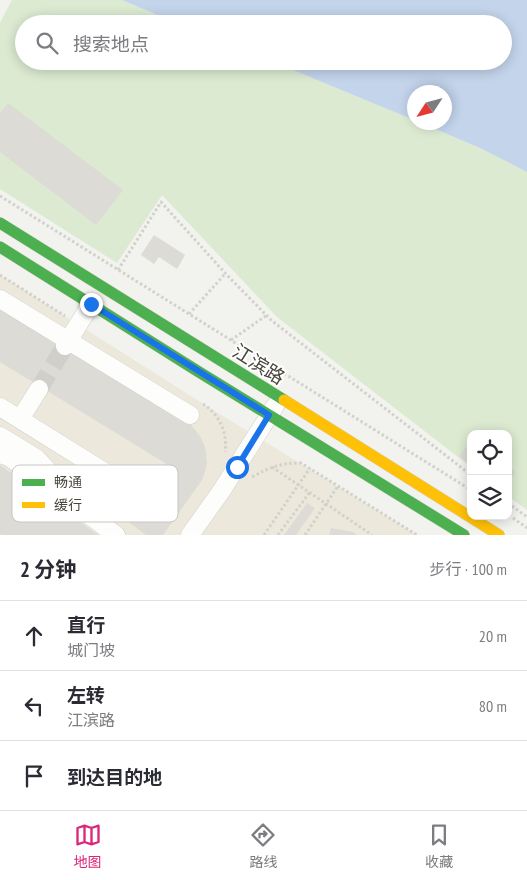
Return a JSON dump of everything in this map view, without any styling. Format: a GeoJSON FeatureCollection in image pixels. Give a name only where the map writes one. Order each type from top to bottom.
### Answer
{"type":"FeatureCollection","features":[{"type":"Feature","properties":{"kind":"main road","name":"江滨路"},"geometry":{"type":"LineString","coordinates":[[0,223],[499,535]]}},
{"type":"Feature","properties":{"kind":"main road","name":"江滨路"},"geometry":{"type":"LineString","coordinates":[[0,247],[464,535]]}},
{"type":"Feature","properties":{"kind":"street"},"geometry":{"type":"LineString","coordinates":[[0,299],[67,344],[190,415]]}},
{"type":"Feature","properties":{"kind":"street"},"geometry":{"type":"LineString","coordinates":[[67,344],[91,304]]}},
{"type":"Feature","properties":{"kind":"street"},"geometry":{"type":"LineString","coordinates":[[20,419],[39,389]]}},
{"type":"Feature","properties":{"kind":"street"},"geometry":{"type":"LineString","coordinates":[[190,535],[222,490],[280,398]]}},
{"type":"Feature","properties":{"kind":"street"},"geometry":{"type":"LineString","coordinates":[[0,407],[93,465]]}},
{"type":"Feature","properties":{"kind":"street"},"geometry":{"type":"LineString","coordinates":[[0,436],[36,458],[43,465]]}},
{"type":"Feature","properties":{"kind":"street"},"geometry":{"type":"LineString","coordinates":[[0,454],[19,465]]}},
{"type":"Feature","properties":{"kind":"street"},"geometry":{"type":"LineString","coordinates":[[98,522],[116,535]]}},
{"type":"Feature","properties":{"kind":"path"},"geometry":{"type":"LineString","coordinates":[[0,196],[467,488]]}},
{"type":"Feature","properties":{"kind":"path"},"geometry":{"type":"LineString","coordinates":[[118,270],[161,202],[225,273],[267,315],[467,472]]}},
{"type":"Feature","properties":{"kind":"path"},"geometry":{"type":"LineString","coordinates":[[189,314],[225,273]]}},
{"type":"Feature","properties":{"kind":"path"},"geometry":{"type":"LineString","coordinates":[[231,340],[267,315]]}},
{"type":"Feature","properties":{"kind":"path"},"geometry":{"type":"LineString","coordinates":[[213,410],[221,422],[224,435],[226,449],[224,458]]}},
{"type":"Feature","properties":{"kind":"path"},"geometry":{"type":"LineString","coordinates":[[247,483],[252,477],[272,467],[283,463],[301,463],[418,535]]}},
{"type":"Feature","properties":{"kind":"path"},"geometry":{"type":"LineString","coordinates":[[272,467],[372,535]]}},
{"type":"Feature","properties":{"kind":"path"},"geometry":{"type":"LineString","coordinates":[[264,535],[310,468]]}},
{"type":"Feature","properties":{"kind":"path"},"geometry":{"type":"LineString","coordinates":[[304,535],[338,486]]}},
{"type":"Feature","properties":{"kind":"path"},"geometry":{"type":"LineString","coordinates":[[278,535],[310,492]]}},
{"type":"Feature","properties":{"kind":"path"},"geometry":{"type":"LineString","coordinates":[[512,506],[527,517]]}},
{"type":"Feature","properties":{"kind":"path"},"geometry":{"type":"LineString","coordinates":[[512,517],[527,528]]}},
{"type":"Feature","properties":{"kind":"shaded area"},"geometry":{"type":"Polygon","coordinates":[[[0,275],[213,410],[417,535],[0,535],[0,275]]]}},
{"type":"Feature","properties":{"kind":"green space"},"geometry":{"type":"Polygon","coordinates":[[[12,0],[122,0],[158,15],[15,15],[15,70],[293,70],[407,117],[407,130],[438,130],[480,148],[527,172],[527,510],[512,499],[512,430],[467,430],[467,464],[277,317],[162,195],[117,263],[0,189],[0,23],[12,0]]]}},
{"type":"Feature","properties":{"kind":"water"},"geometry":{"type":"Polygon","coordinates":[[[122,0],[527,0],[527,172],[480,148],[438,130],[452,130],[452,85],[407,85],[407,117],[293,70],[512,70],[512,15],[158,15],[122,0]]]}},
{"type":"Feature","properties":{"kind":"building"},"geometry":{"type":"Polygon","coordinates":[[[8,103],[123,190],[96,225],[0,152],[0,113],[8,103]]]}},
{"type":"Feature","properties":{"kind":"building"},"geometry":{"type":"Polygon","coordinates":[[[154,235],[185,255],[177,269],[159,257],[154,264],[141,255],[154,235]]]}},
{"type":"Feature","properties":{"kind":"building"},"geometry":{"type":"Polygon","coordinates":[[[0,308],[191,425],[200,436],[205,447],[207,463],[202,480],[178,514],[178,465],[166,465],[0,362],[0,308]]]}},
{"type":"Feature","properties":{"kind":"building"},"geometry":{"type":"Polygon","coordinates":[[[467,446],[467,462],[459,456],[467,446]]]}},
{"type":"Feature","properties":{"kind":"building"},"geometry":{"type":"Polygon","coordinates":[[[0,465],[12,474],[12,522],[80,522],[98,535],[2,535],[0,534],[0,465]]]}},
{"type":"Feature","properties":{"kind":"building"},"geometry":{"type":"Polygon","coordinates":[[[512,469],[516,472],[512,477],[512,469]]]}},
{"type":"Feature","properties":{"kind":"building"},"geometry":{"type":"Polygon","coordinates":[[[307,503],[315,508],[296,535],[284,535],[307,503]]]}},
{"type":"Feature","properties":{"kind":"building"},"geometry":{"type":"Polygon","coordinates":[[[172,522],[163,535],[146,535],[130,523],[172,522]]]}},
{"type":"Feature","properties":{"kind":"building"},"geometry":{"type":"Polygon","coordinates":[[[331,528],[353,532],[357,535],[329,535],[331,528]]]}},
{"type":"Feature","properties":{"kind":"tunnel"},"geometry":{"type":"LineString","coordinates":[[39,389],[65,346]]}},
{"type":"Feature","properties":{"kind":"traffic: fast"},"geometry":{"type":"LineString","coordinates":[[0,223],[284,400]]}},
{"type":"Feature","properties":{"kind":"traffic: fast"},"geometry":{"type":"LineString","coordinates":[[0,247],[464,535]]}},
{"type":"Feature","properties":{"kind":"traffic: slow"},"geometry":{"type":"LineString","coordinates":[[284,400],[499,535]]}},
{"type":"Feature","properties":{"kind":"route"},"geometry":{"type":"LineString","coordinates":[[91,304],[269,415],[237,467]]}}]}
